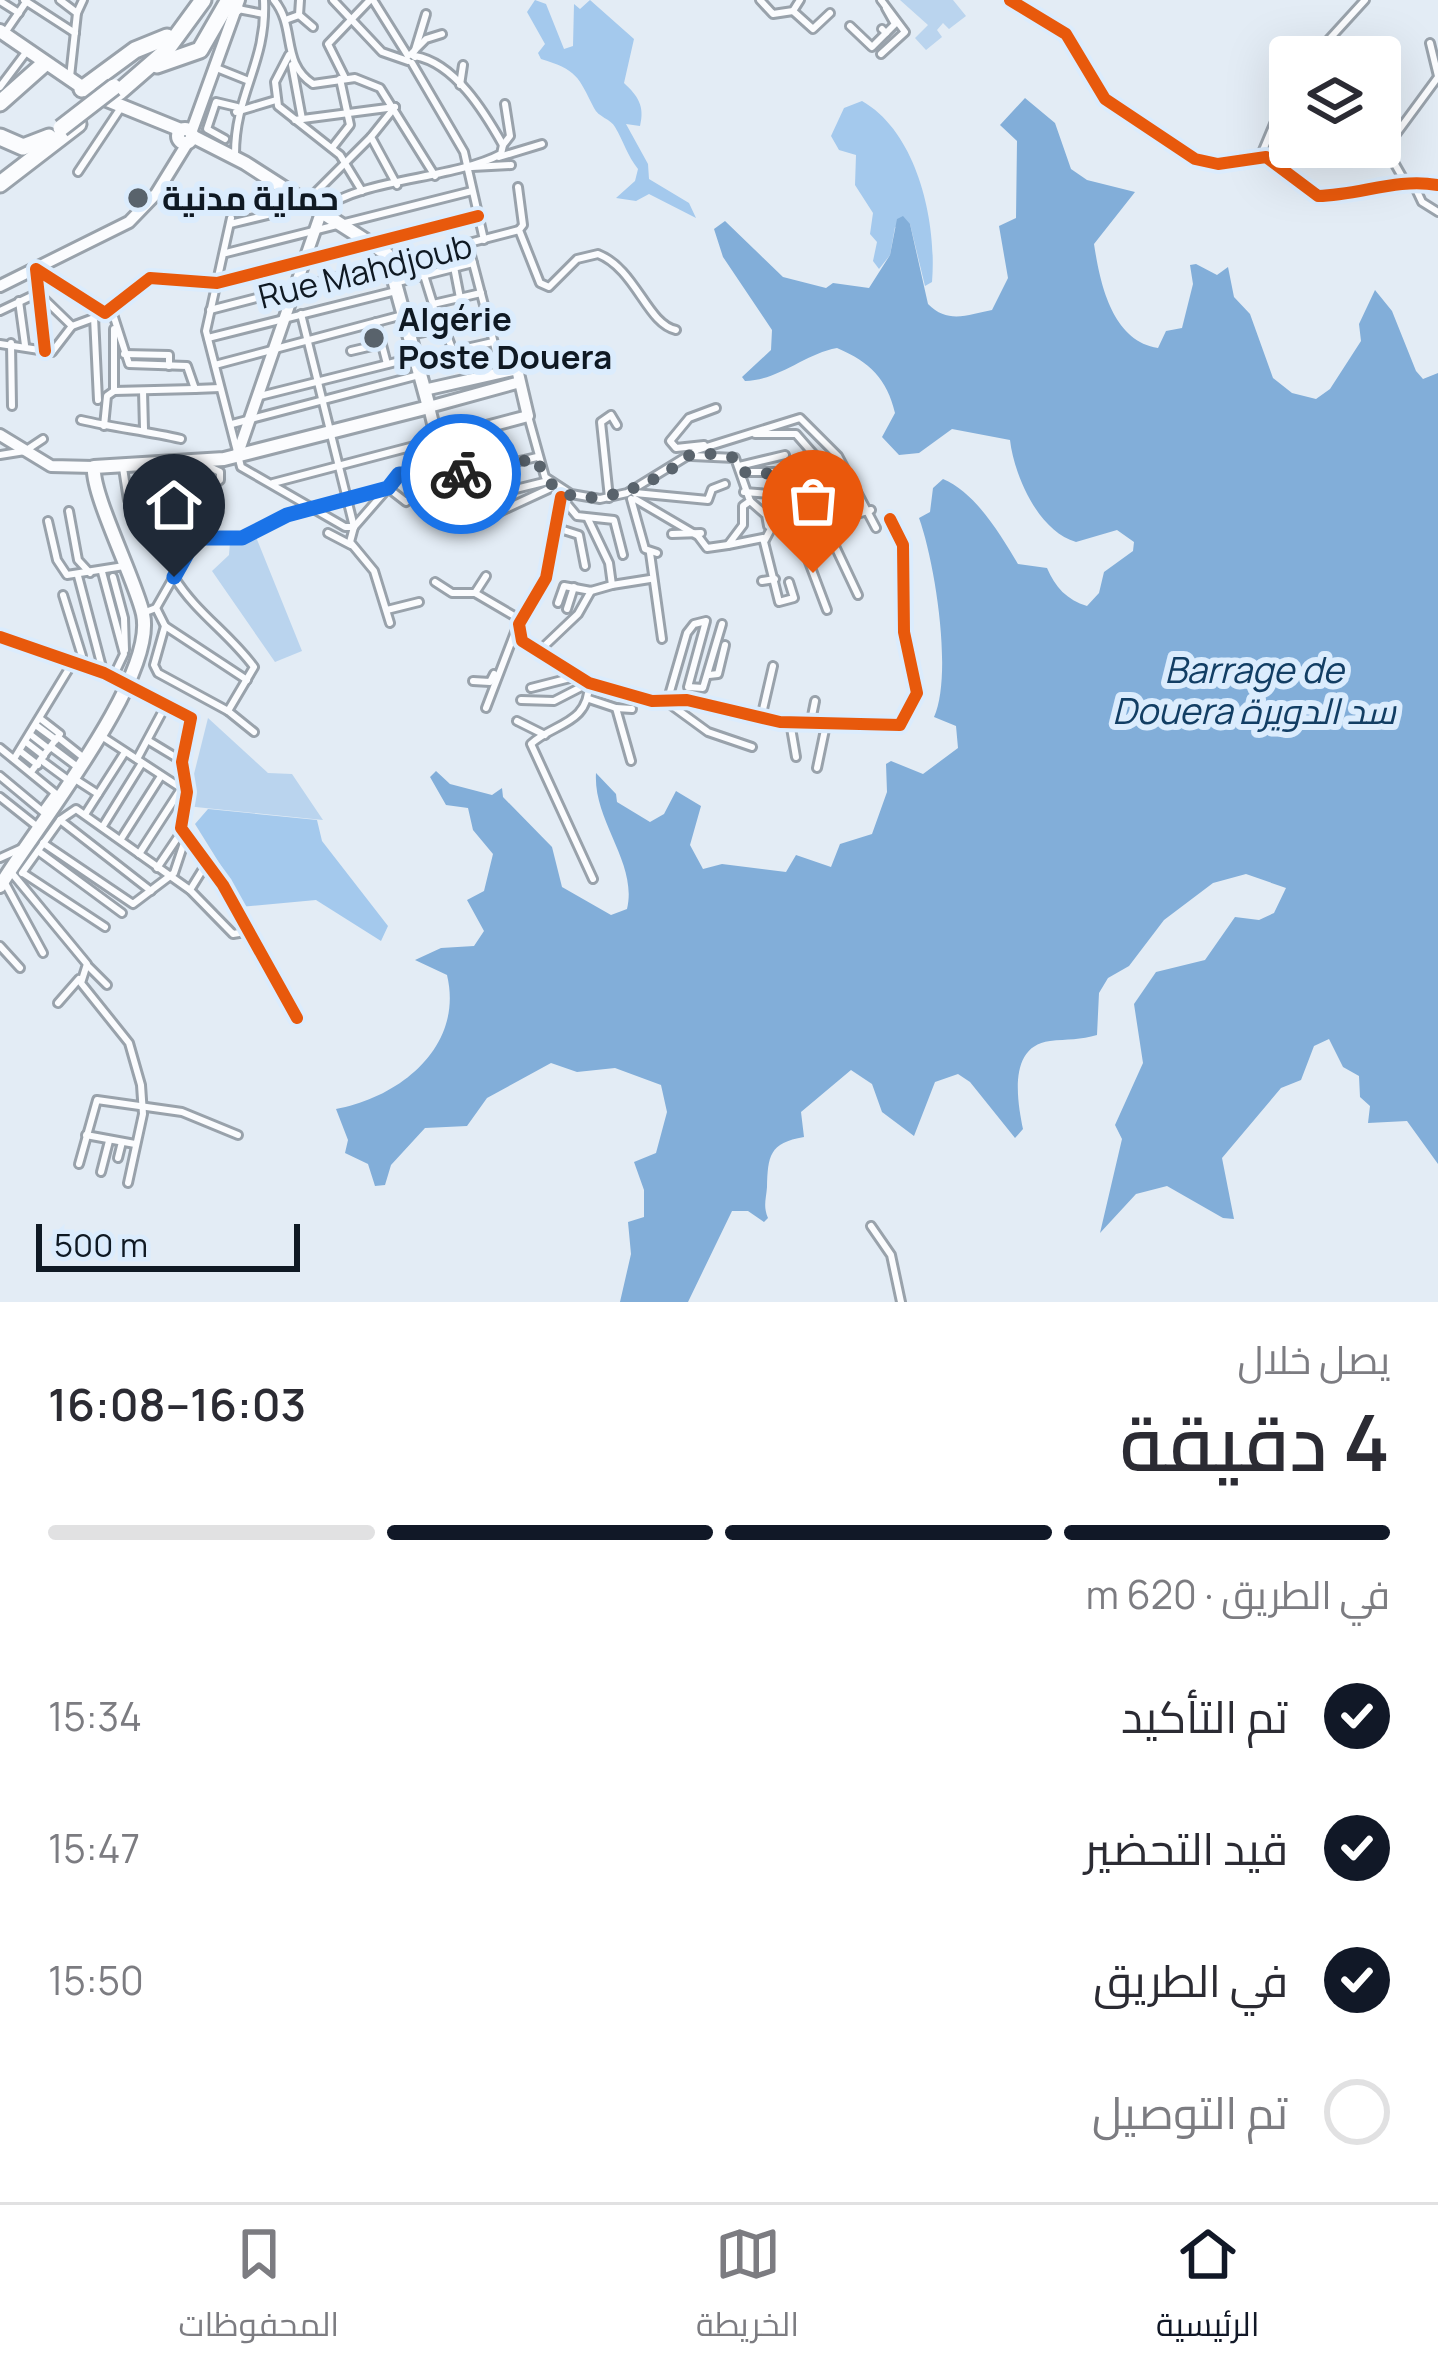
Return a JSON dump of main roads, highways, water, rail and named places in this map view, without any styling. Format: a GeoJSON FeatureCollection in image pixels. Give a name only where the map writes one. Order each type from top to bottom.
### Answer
{"type":"FeatureCollection","features":[{"type":"Feature","properties":{"kind":"highway"},"geometry":{"type":"LineString","coordinates":[[190,18],[183,37],[192,49],[201,44],[218,5]]}},
{"type":"Feature","properties":{"kind":"highway"},"geometry":{"type":"LineString","coordinates":[[143,67],[190,18],[218,5]]}},
{"type":"Feature","properties":{"kind":"highway"},"geometry":{"type":"LineString","coordinates":[[85,93],[135,50],[167,38],[218,5]]}},
{"type":"Feature","properties":{"kind":"highway"},"geometry":{"type":"LineString","coordinates":[[143,67],[200,50],[218,5]]}},
{"type":"Feature","properties":{"kind":"highway"},"geometry":{"type":"LineString","coordinates":[[0,137],[23,147],[118,96],[167,38]]}},
{"type":"Feature","properties":{"kind":"highway"},"geometry":{"type":"LineString","coordinates":[[0,184],[101,79],[135,55],[143,56],[143,67]]}},
{"type":"Feature","properties":{"kind":"highway"},"geometry":{"type":"LineString","coordinates":[[0,100],[36,60]]}},
{"type":"Feature","properties":{"kind":"highway"},"geometry":{"type":"LineString","coordinates":[[85,93],[118,96]]}},
{"type":"Feature","properties":{"kind":"highway"},"geometry":{"type":"LineString","coordinates":[[0,175],[55,132]]}},
{"type":"Feature","properties":{"kind":"main road"},"geometry":{"type":"LineString","coordinates":[[2,32],[85,93]]}},
{"type":"Feature","properties":{"kind":"main road"},"geometry":{"type":"LineString","coordinates":[[95,468],[237,455],[429,407],[393,264],[371,241],[235,158],[159,124],[118,96]]}},
{"type":"Feature","properties":{"kind":"main road"},"geometry":{"type":"LineString","coordinates":[[95,468],[127,565],[149,611]]}},
{"type":"Feature","properties":{"kind":"main road"},"geometry":{"type":"LineString","coordinates":[[9,879],[103,737],[149,647],[149,611],[95,468]]}},
{"type":"Feature","properties":{"kind":"main road"},"geometry":{"type":"LineString","coordinates":[[78,772],[129,686]]}},
{"type":"Feature","properties":{"kind":"main road"},"geometry":{"type":"LineString","coordinates":[[9,879],[39,831]]}},
{"type":"Feature","properties":{"kind":"water","name":"Barrage de Douera سد الدويرة"},"geometry":{"type":"Polygon","coordinates":[[[1025,98],[1055,123],[1071,169],[1087,180],[1135,192],[1094,244],[1111,308],[1129,334],[1142,343],[1158,348],[1166,331],[1182,328],[1193,284],[1190,265],[1217,275],[1228,267],[1234,297],[1250,314],[1273,378],[1292,393],[1316,399],[1330,389],[1361,341],[1359,324],[1375,290],[1392,311],[1416,371],[1423,379],[1438,373],[1438,1164],[1407,1121],[1368,1123],[1370,1106],[1360,1097],[1359,1076],[1343,1067],[1329,1039],[1314,1046],[1301,1080],[1281,1088],[1222,1158],[1234,1219],[1223,1218],[1167,1186],[1136,1194],[1100,1233],[1122,1139],[1115,1125],[1143,1063],[1134,1004],[1156,972],[1205,960],[1235,917],[1259,920],[1274,913],[1286,888],[1246,874],[1213,883],[1164,920],[1129,966],[1108,978],[1099,993],[1097,1035],[1050,1041],[1027,1053],[1018,1076],[1023,1129],[1015,1138],[970,1082],[958,1074],[935,1082],[914,1136],[882,1112],[872,1084],[851,1070],[801,1112],[804,1137],[784,1143],[773,1153],[765,1203],[768,1218],[764,1222],[748,1211],[732,1211],[688,1302],[620,1302],[631,1254],[628,1222],[644,1217],[644,1190],[634,1162],[656,1153],[667,1112],[661,1085],[615,1068],[577,1072],[551,1063],[487,1098],[467,1126],[425,1128],[391,1165],[385,1185],[375,1186],[368,1164],[345,1153],[348,1140],[336,1109],[360,1103],[404,1080],[422,1064],[446,1024],[447,975],[415,960],[441,948],[474,946],[484,931],[467,900],[484,891],[493,854],[473,830],[468,808],[446,805],[430,777],[436,771],[450,784],[492,795],[502,788],[503,797],[552,847],[562,887],[611,915],[627,909],[629,892],[601,808],[596,773],[616,794],[617,802],[650,822],[664,814],[676,791],[701,806],[690,845],[703,869],[722,864],[786,872],[796,855],[831,867],[840,844],[872,834],[887,792],[886,764],[891,761],[923,774],[958,748],[956,726],[934,717],[942,647],[936,589],[919,518],[930,512],[933,488],[943,479],[955,485],[986,516],[1018,564],[1047,568],[1073,600],[1087,606],[1099,593],[1104,572],[1133,551],[1134,542],[1117,530],[1076,542],[1062,536],[1030,500],[1010,440],[952,429],[919,453],[899,455],[882,437],[895,413],[882,381],[859,359],[837,348],[770,376],[745,381],[742,377],[771,350],[772,330],[723,257],[714,229],[725,221],[783,277],[826,288],[833,283],[869,288],[890,255],[897,219],[903,216],[910,224],[928,304],[951,316],[992,310],[1008,278],[999,226],[1016,218],[1017,141],[1000,125],[1025,98]]]}},
{"type":"Feature","properties":{"kind":"place","name":"حماية مدنية"},"geometry":{"type":"Point","coordinates":[138,198]}},
{"type":"Feature","properties":{"kind":"place","name":"Algérie Poste Douera"},"geometry":{"type":"Point","coordinates":[374,338]}}]}
